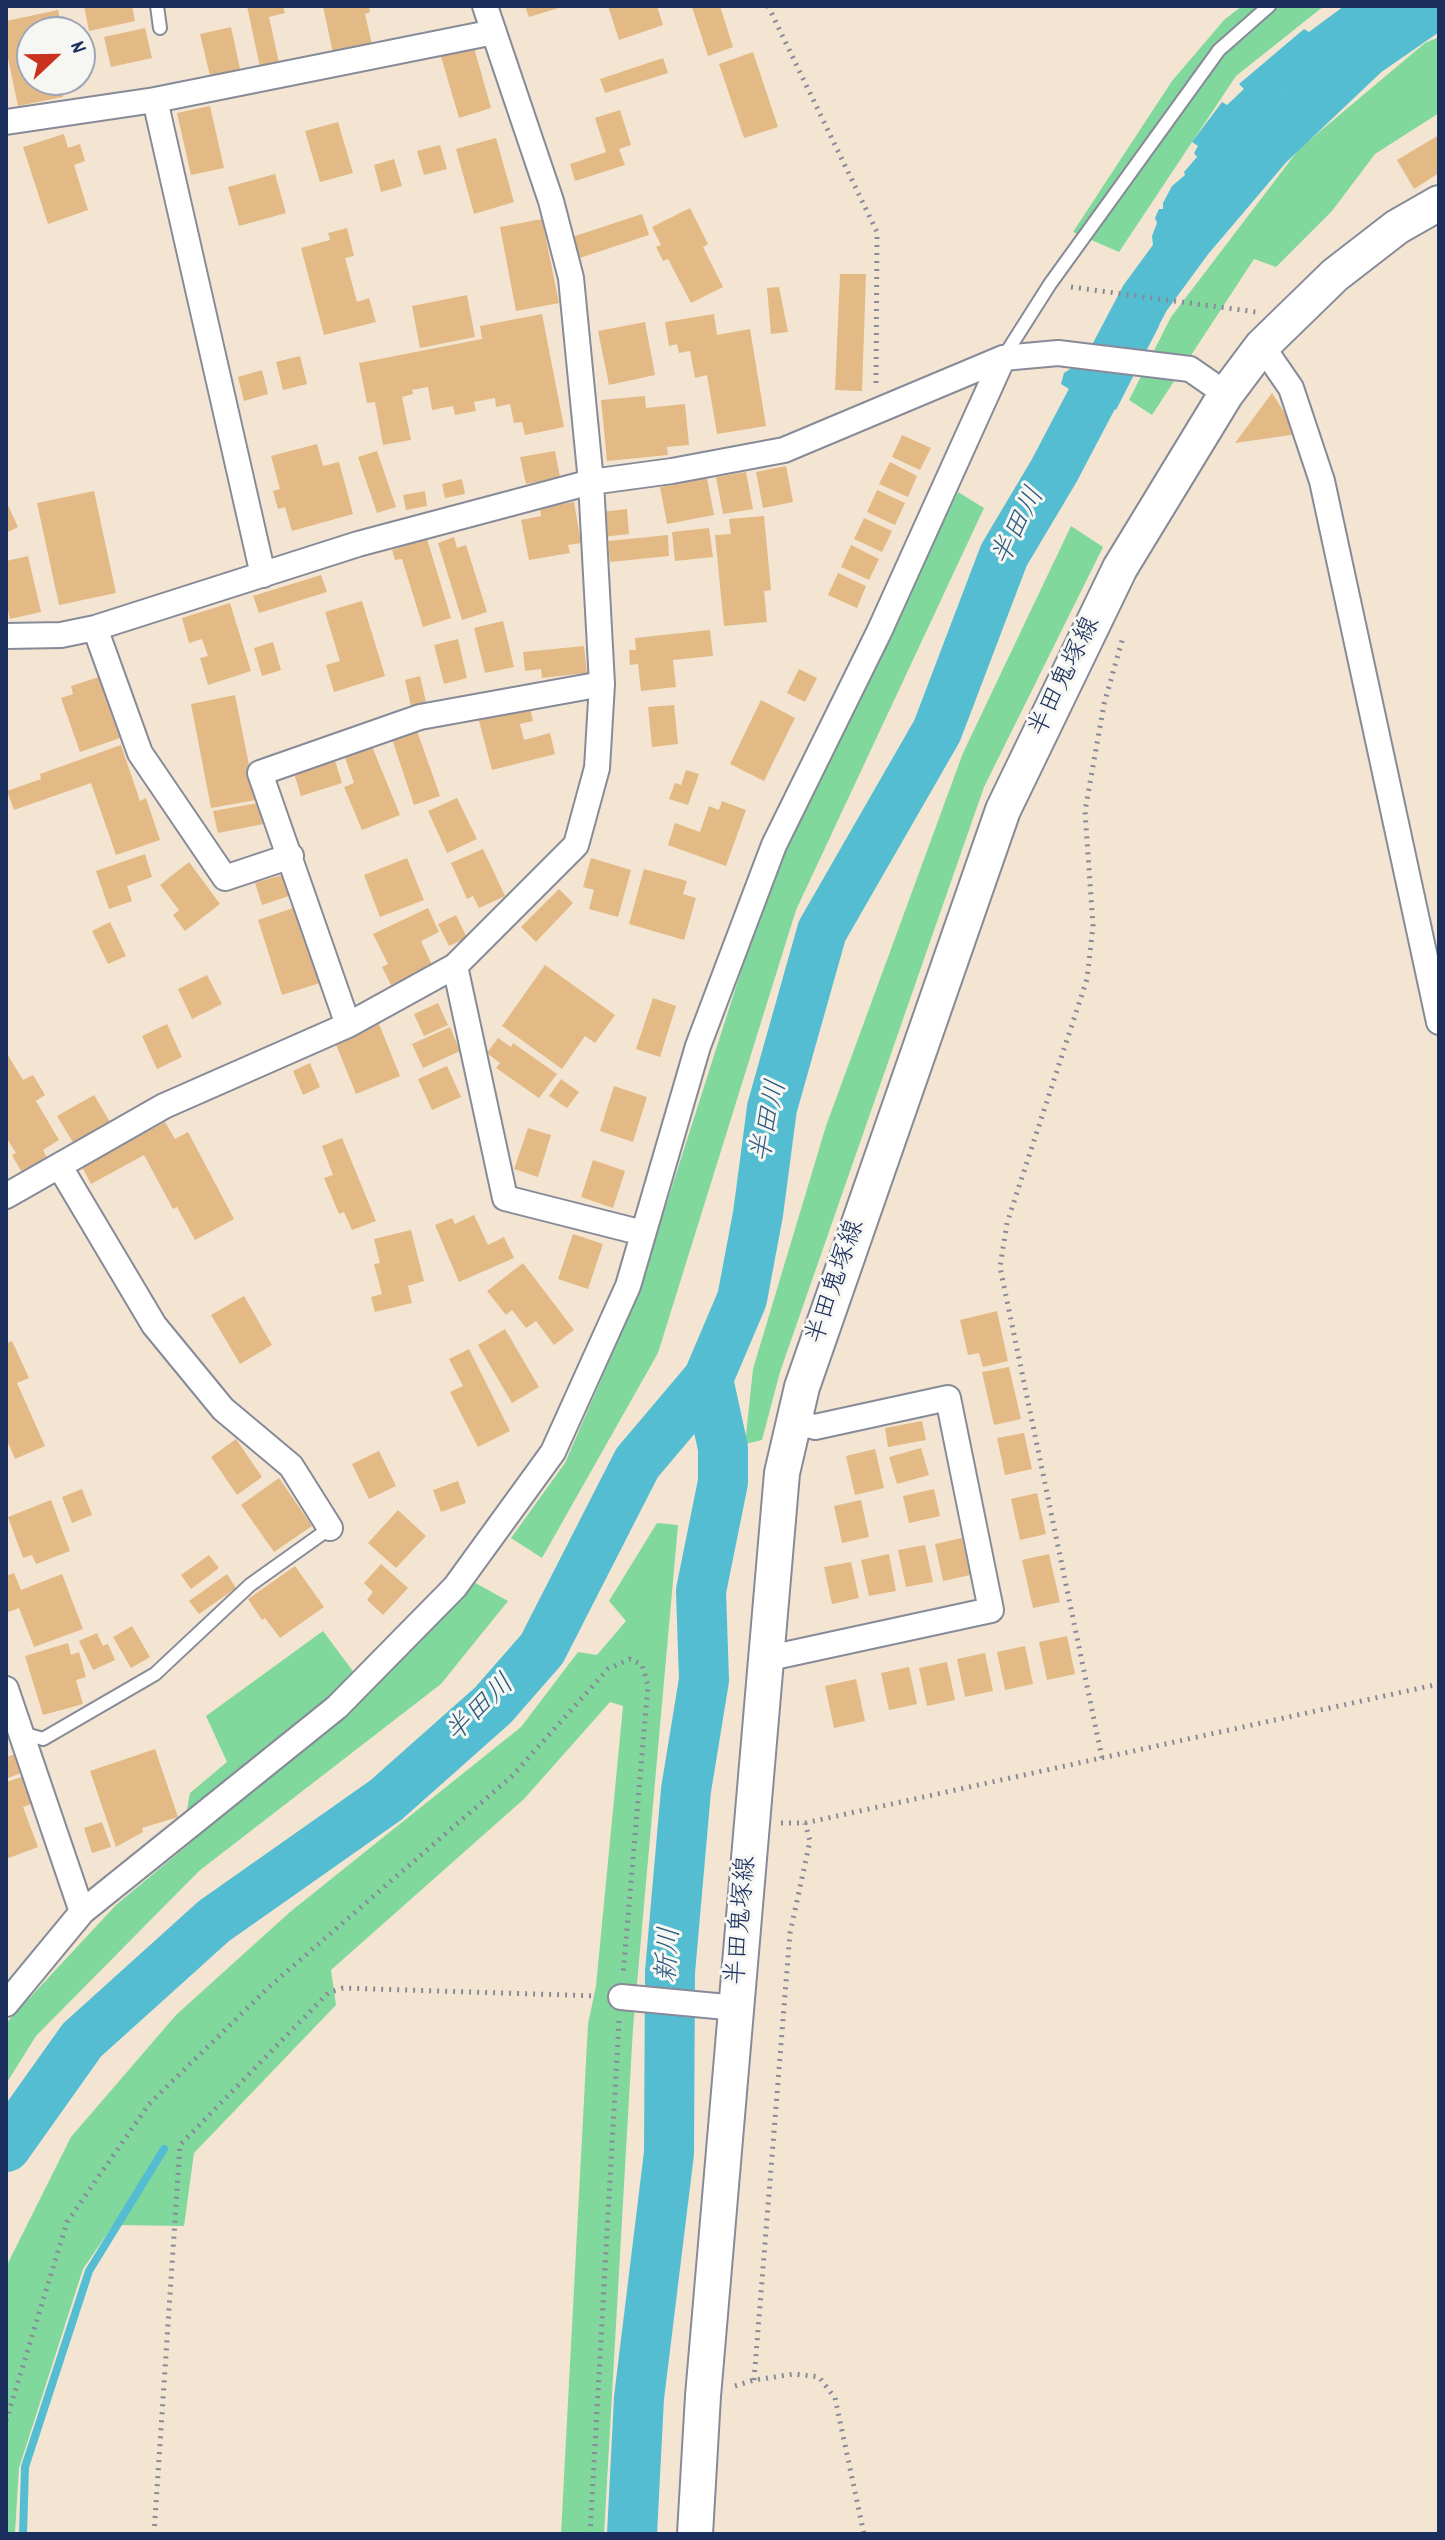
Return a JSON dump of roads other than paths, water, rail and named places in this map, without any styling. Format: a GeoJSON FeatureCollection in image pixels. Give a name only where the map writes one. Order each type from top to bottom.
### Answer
{"type":"FeatureCollection","features":[{"type":"Feature","properties":{"kind":"main road","name":"半田鬼塚線"},"geometry":{"type":"LineString","coordinates":[[695,2534],[727,2007],[752,1822],[782,1473],[802,1387],[1003,810],[1120,568],[1226,394],[1262,346],[1335,275],[1397,227],[1439,203]]}},
{"type":"Feature","properties":{"kind":"street"},"geometry":{"type":"LineString","coordinates":[[6,1196],[164,1106],[348,1025],[455,966],[576,845],[597,768],[602,684],[591,482],[571,278],[551,201],[485,6]]}},
{"type":"Feature","properties":{"kind":"street"},"geometry":{"type":"LineString","coordinates":[[6,122],[155,100],[494,32]]}},
{"type":"Feature","properties":{"kind":"street"},"geometry":{"type":"LineString","coordinates":[[155,100],[263,575]]}},
{"type":"Feature","properties":{"kind":"street"},"geometry":{"type":"LineString","coordinates":[[1262,346],[1291,388],[1322,481],[1433,966],[1439,1022]]}},
{"type":"Feature","properties":{"kind":"street"},"geometry":{"type":"LineString","coordinates":[[6,636],[61,635],[95,628],[358,544],[591,482],[784,450],[1003,358],[1058,353],[1190,369],[1226,394]]}},
{"type":"Feature","properties":{"kind":"street"},"geometry":{"type":"LineString","coordinates":[[6,2004],[82,1912],[337,1707],[455,1587],[553,1452],[628,1286],[698,1046],[774,845],[879,632],[1003,358]]}},
{"type":"Feature","properties":{"kind":"street"},"geometry":{"type":"LineString","coordinates":[[95,628],[140,753],[225,878],[291,856]]}},
{"type":"Feature","properties":{"kind":"street"},"geometry":{"type":"LineString","coordinates":[[348,1025],[260,773],[420,717],[602,684]]}},
{"type":"Feature","properties":{"kind":"street"},"geometry":{"type":"LineString","coordinates":[[455,966],[505,1198],[643,1233]]}},
{"type":"Feature","properties":{"kind":"street"},"geometry":{"type":"LineString","coordinates":[[60,1167],[154,1325],[223,1409],[291,1466],[330,1528]]}},
{"type":"Feature","properties":{"kind":"street"},"geometry":{"type":"LineString","coordinates":[[765,1659],[991,1610],[948,1398],[815,1427],[793,1421]]}},
{"type":"Feature","properties":{"kind":"street"},"geometry":{"type":"LineString","coordinates":[[6,1689],[14,1737],[82,1912]]}},
{"type":"Feature","properties":{"kind":"street"},"geometry":{"type":"LineString","coordinates":[[621,1997],[727,2007]]}},
{"type":"Feature","properties":{"kind":"lane"},"geometry":{"type":"LineString","coordinates":[[157,6],[160,28]]}},
{"type":"Feature","properties":{"kind":"lane"},"geometry":{"type":"LineString","coordinates":[[1003,358],[1050,284],[1219,50],[1269,6]]}},
{"type":"Feature","properties":{"kind":"lane"},"geometry":{"type":"LineString","coordinates":[[14,1737],[43,1739],[155,1674],[250,1585],[330,1528]]}},
{"type":"Feature","properties":{"kind":"water"},"geometry":{"type":"Polygon","coordinates":[[[1344,6],[1439,6],[1439,16],[1361,44],[1328,70],[1284,95],[1281,110],[1259,145],[1244,184],[1234,191],[1215,222],[1178,262],[1180,274],[1159,270],[1149,306],[1152,313],[1150,320],[1159,326],[1116,410],[1077,397],[1061,384],[1064,373],[1117,339],[1115,334],[1121,331],[1130,311],[1127,302],[1142,279],[1143,269],[1151,269],[1160,255],[1153,245],[1155,218],[1159,209],[1163,209],[1172,186],[1185,175],[1184,172],[1197,157],[1194,153],[1198,146],[1192,142],[1222,102],[1227,105],[1244,89],[1239,84],[1304,29],[1309,32],[1344,6]]]}},
{"type":"Feature","properties":{"kind":"waterway","name":"半田川"},"geometry":{"type":"LineString","coordinates":[[6,2147],[82,2040],[214,1921],[386,1800],[493,1705],[542,1649],[637,1463],[708,1379],[742,1299],[758,1214],[772,1108],[822,931],[937,731],[1004,555],[1054,471],[1145,298],[1189,238],[1268,145],[1365,53],[1433,6]]}},
{"type":"Feature","properties":{"kind":"waterway","name":"新川"},"geometry":{"type":"LineString","coordinates":[[632,2534],[639,2398],[669,2153],[670,1972],[686,1790],[704,1680],[701,1591],[723,1482],[723,1448],[708,1379]]}},
{"type":"Feature","properties":{"kind":"waterway"},"geometry":{"type":"LineString","coordinates":[[23,2534],[25,2467],[89,2271],[164,2149]]}}]}
